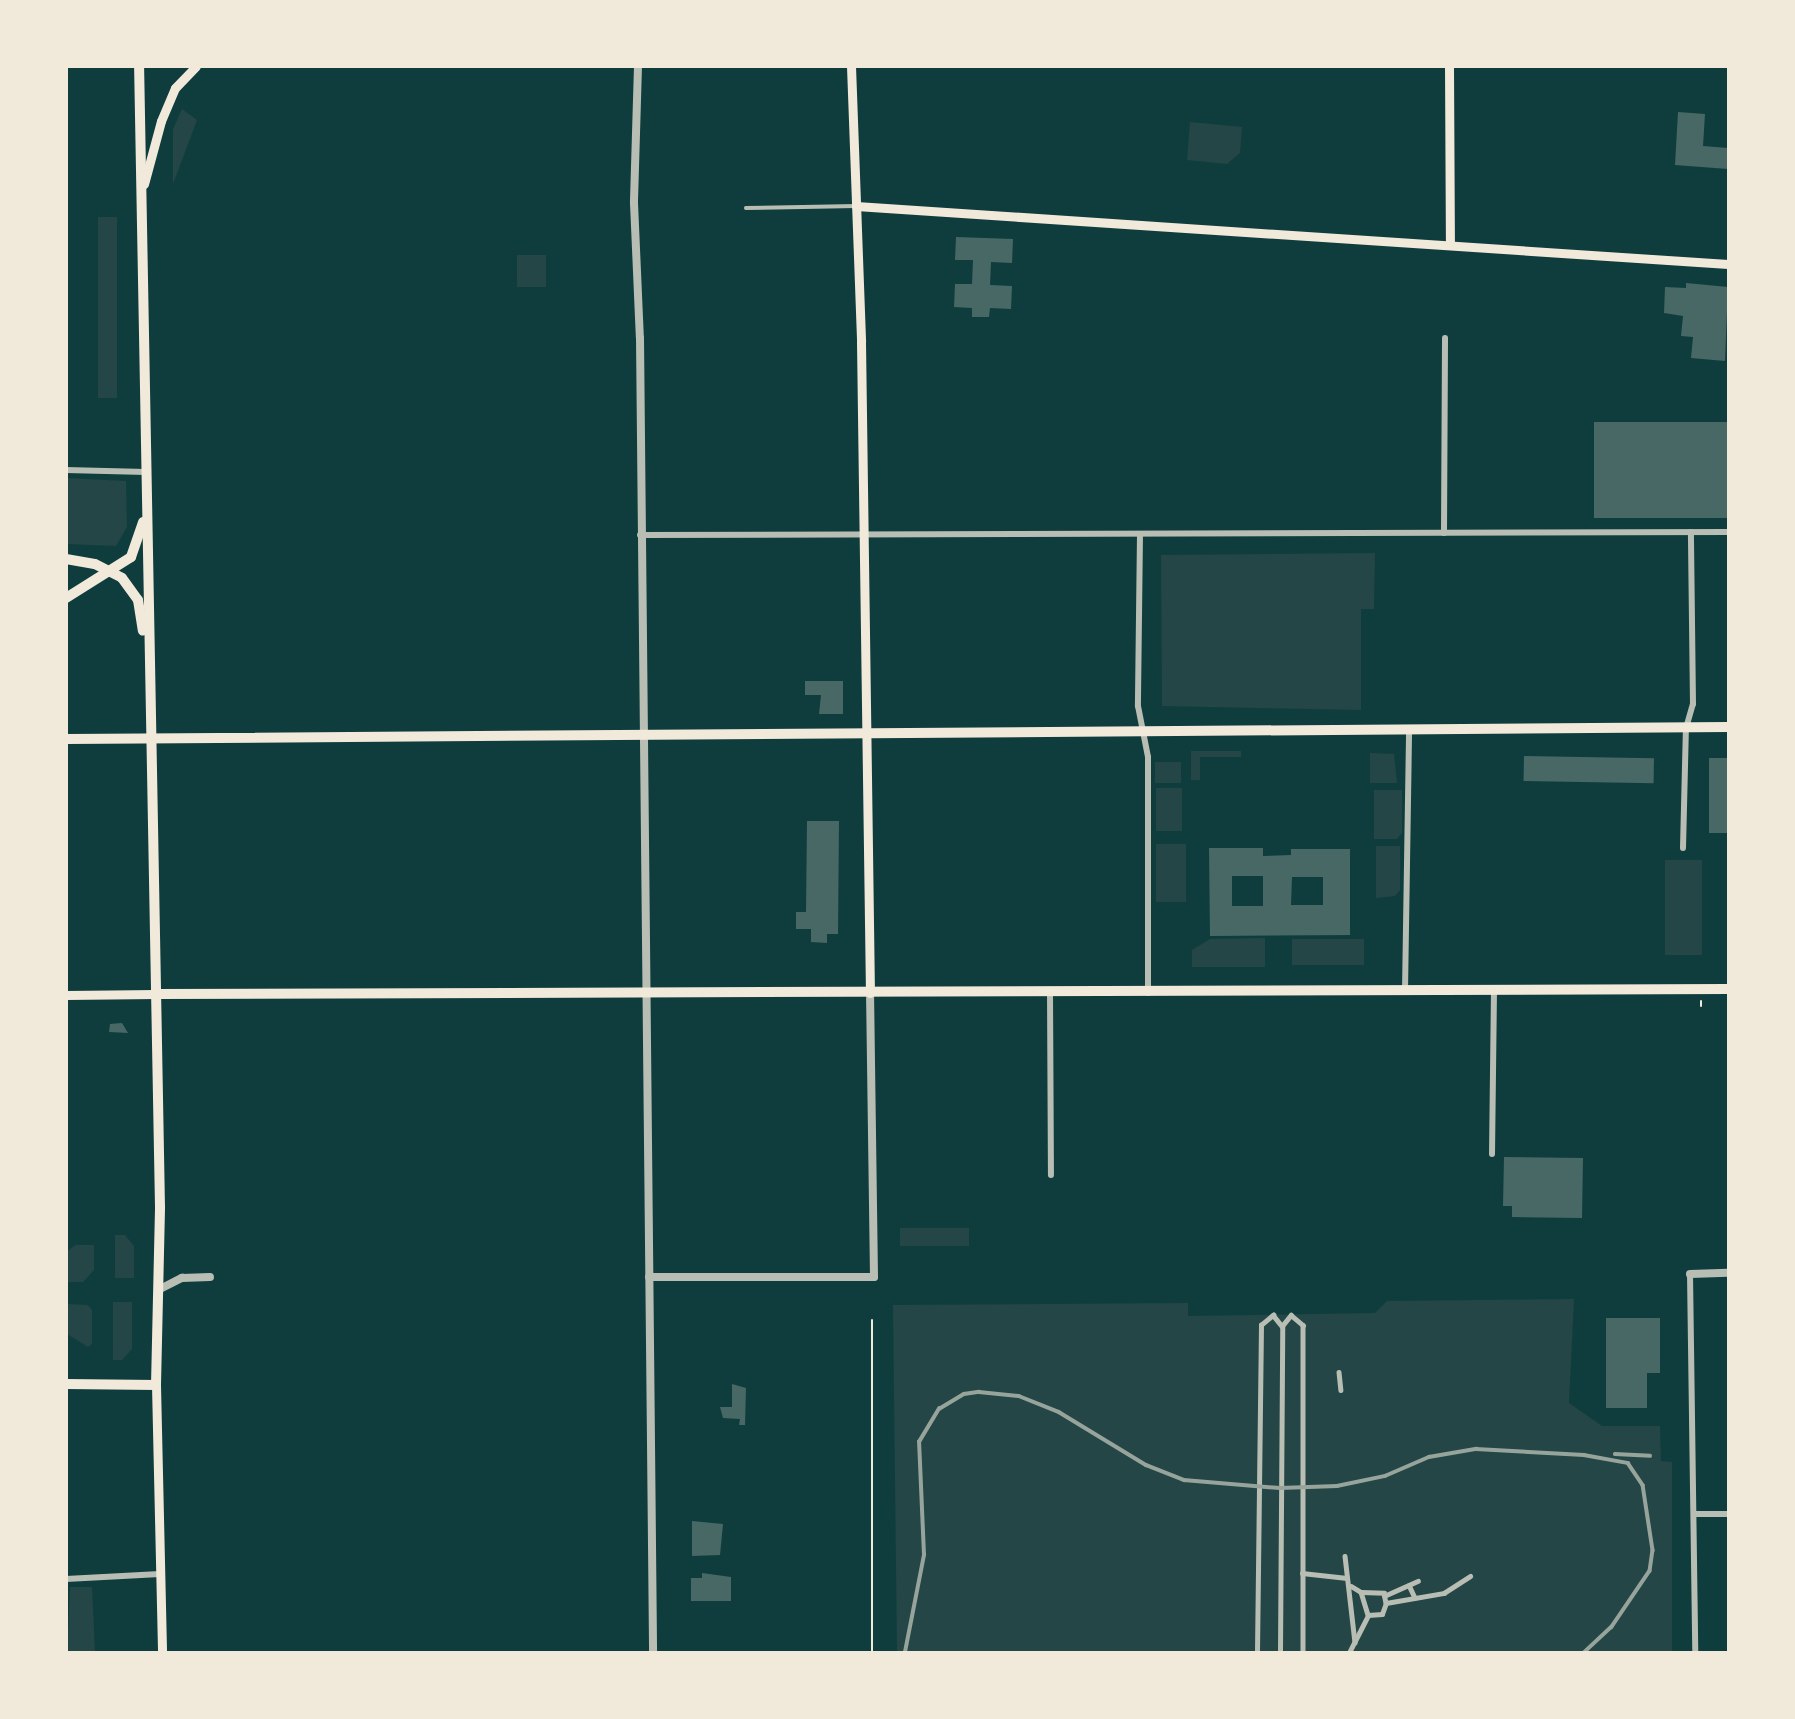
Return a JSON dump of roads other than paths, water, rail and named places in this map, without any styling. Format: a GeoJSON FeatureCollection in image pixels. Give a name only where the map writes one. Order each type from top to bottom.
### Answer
{"type":"FeatureCollection","features":[{"type":"Feature","properties":{"kind":"main road"},"geometry":{"type":"LineString","coordinates":[[139,66],[146,512],[150,597],[147,656],[156,994],[160,1289],[156,1385],[162,1653]]}},
{"type":"Feature","properties":{"kind":"main road"},"geometry":{"type":"LineString","coordinates":[[142,192],[160,121],[175,88],[196,66]]}},
{"type":"Feature","properties":{"kind":"main road"},"geometry":{"type":"LineString","coordinates":[[851,66],[865,534],[870,993]]}},
{"type":"Feature","properties":{"kind":"main road"},"geometry":{"type":"LineString","coordinates":[[1449,66],[1450,245]]}},
{"type":"Feature","properties":{"kind":"main road"},"geometry":{"type":"LineString","coordinates":[[856,206],[1728,264]]}},
{"type":"Feature","properties":{"kind":"main road"},"geometry":{"type":"LineString","coordinates":[[66,598],[131,557],[146,512]]}},
{"type":"Feature","properties":{"kind":"main road"},"geometry":{"type":"LineString","coordinates":[[66,559],[111,571],[122,578],[138,600],[147,656]]}},
{"type":"Feature","properties":{"kind":"main road"},"geometry":{"type":"LineString","coordinates":[[66,739],[1728,727]]}},
{"type":"Feature","properties":{"kind":"main road"},"geometry":{"type":"LineString","coordinates":[[66,995],[1728,989]]}},
{"type":"Feature","properties":{"kind":"main road"},"geometry":{"type":"LineString","coordinates":[[66,1384],[156,1385]]}},
{"type":"Feature","properties":{"kind":"street"},"geometry":{"type":"LineString","coordinates":[[638,66],[634,203],[644,734],[653,1653]]}},
{"type":"Feature","properties":{"kind":"street"},"geometry":{"type":"LineString","coordinates":[[1444,533],[1445,338]]}},
{"type":"Feature","properties":{"kind":"street"},"geometry":{"type":"LineString","coordinates":[[66,470],[146,472]]}},
{"type":"Feature","properties":{"kind":"street"},"geometry":{"type":"LineString","coordinates":[[640,535],[1728,531]]}},
{"type":"Feature","properties":{"kind":"street"},"geometry":{"type":"LineString","coordinates":[[1683,848],[1686,728],[1693,704],[1691,532]]}},
{"type":"Feature","properties":{"kind":"street"},"geometry":{"type":"LineString","coordinates":[[1140,534],[1138,706],[1148,757],[1148,993]]}},
{"type":"Feature","properties":{"kind":"street"},"geometry":{"type":"LineString","coordinates":[[1405,991],[1409,730]]}},
{"type":"Feature","properties":{"kind":"street"},"geometry":{"type":"LineString","coordinates":[[1492,1154],[1494,991]]}},
{"type":"Feature","properties":{"kind":"street"},"geometry":{"type":"LineString","coordinates":[[649,1277],[874,1277],[870,993]]}},
{"type":"Feature","properties":{"kind":"street"},"geometry":{"type":"LineString","coordinates":[[1050,993],[1051,1175]]}},
{"type":"Feature","properties":{"kind":"street"},"geometry":{"type":"LineString","coordinates":[[1695,1653],[1690,1274],[1728,1273]]}},
{"type":"Feature","properties":{"kind":"street"},"geometry":{"type":"LineString","coordinates":[[160,1289],[182,1278],[210,1277]]}},
{"type":"Feature","properties":{"kind":"street"},"geometry":{"type":"LineString","coordinates":[[1257,1653],[1261,1325],[1273,1315],[1282,1325]]}},
{"type":"Feature","properties":{"kind":"street"},"geometry":{"type":"LineString","coordinates":[[1280,1653],[1282,1325],[1291,1315],[1303,1325],[1303,1653]]}},
{"type":"Feature","properties":{"kind":"street"},"geometry":{"type":"LineString","coordinates":[[1339,1372],[1341,1390]]}},
{"type":"Feature","properties":{"kind":"street"},"geometry":{"type":"LineString","coordinates":[[1694,1514],[1728,1514]]}},
{"type":"Feature","properties":{"kind":"street"},"geometry":{"type":"LineString","coordinates":[[1345,1556],[1347,1578],[1351,1586],[1355,1642]]}},
{"type":"Feature","properties":{"kind":"street"},"geometry":{"type":"LineString","coordinates":[[1302,1573],[1347,1578]]}},
{"type":"Feature","properties":{"kind":"street"},"geometry":{"type":"LineString","coordinates":[[66,1580],[160,1574]]}},
{"type":"Feature","properties":{"kind":"street"},"geometry":{"type":"LineString","coordinates":[[1386,1603],[1444,1593],[1470,1576]]}},
{"type":"Feature","properties":{"kind":"street"},"geometry":{"type":"LineString","coordinates":[[1384,1596],[1418,1581]]}},
{"type":"Feature","properties":{"kind":"street"},"geometry":{"type":"LineString","coordinates":[[1409,1585],[1415,1598]]}},
{"type":"Feature","properties":{"kind":"street"},"geometry":{"type":"LineString","coordinates":[[1351,1586],[1361,1592],[1375,1590],[1384,1596],[1386,1603],[1382,1614],[1368,1615]]}},
{"type":"Feature","properties":{"kind":"street"},"geometry":{"type":"LineString","coordinates":[[1350,1653],[1368,1615],[1361,1592]]}},
{"type":"Feature","properties":{"kind":"lane"},"geometry":{"type":"LineString","coordinates":[[746,208],[856,206]]}},
{"type":"Feature","properties":{"kind":"railway"},"geometry":{"type":"LineString","coordinates":[[905,1652],[924,1555],[919,1442],[939,1409],[964,1394],[979,1392],[1019,1396],[1059,1412],[1146,1465],[1184,1480],[1280,1488],[1337,1486],[1385,1476],[1429,1457],[1476,1449],[1584,1455],[1628,1463],[1643,1485],[1653,1550],[1650,1571],[1612,1627],[1585,1652]]}},
{"type":"Feature","properties":{"kind":"railway"},"geometry":{"type":"LineString","coordinates":[[1615,1454],[1650,1456]]}}]}
